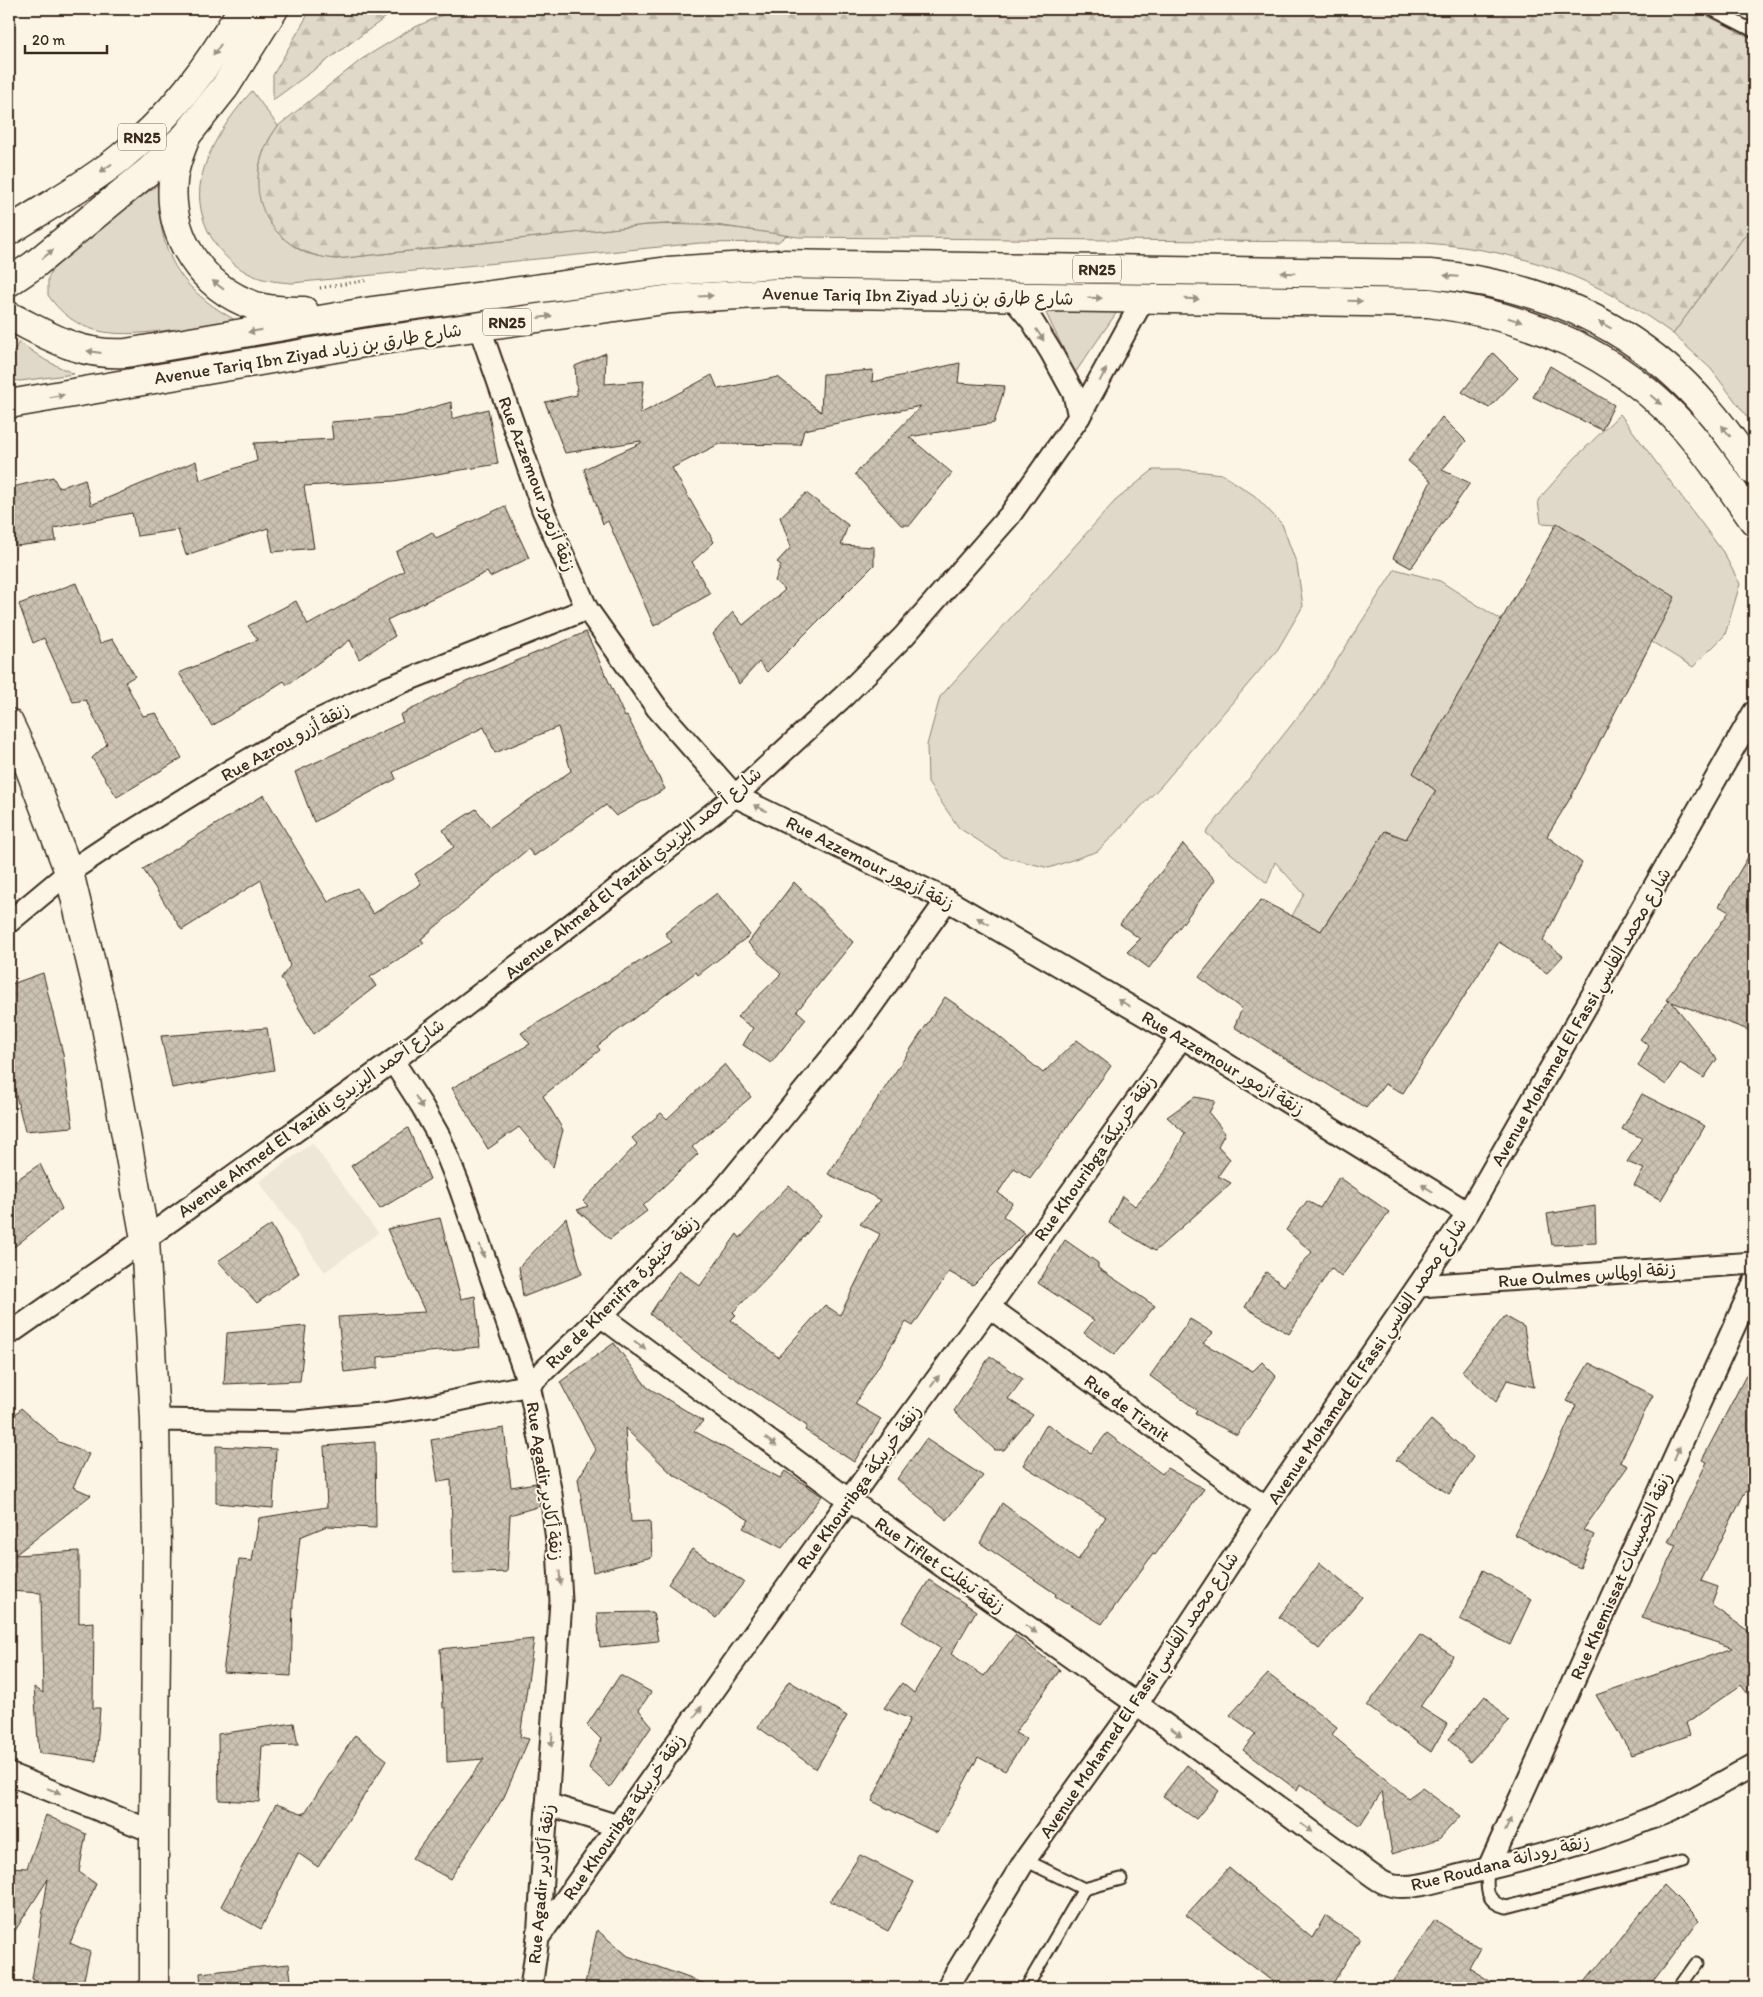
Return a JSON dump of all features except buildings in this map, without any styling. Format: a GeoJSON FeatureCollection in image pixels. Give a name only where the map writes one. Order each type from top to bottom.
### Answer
{"type":"FeatureCollection","features":[{"type":"Feature","properties":{"kind":"main road","name":"RN25"},"geometry":{"type":"LineString","coordinates":[[9,230],[80,186],[120,158],[156,125],[189,89],[218,50],[242,9]]}},
{"type":"Feature","properties":{"kind":"main road","name":"RN25"},"geometry":{"type":"LineString","coordinates":[[9,282],[34,265],[150,170],[186,136],[225,86],[274,9]]}},
{"type":"Feature","properties":{"kind":"main road","name":"RN25"},"geometry":{"type":"LineString","coordinates":[[186,136],[174,173],[173,204],[177,226],[186,248],[199,268],[215,284],[234,297],[255,306],[278,312],[301,310],[346,315]]}},
{"type":"Feature","properties":{"kind":"main road","name":"Avenue Tariq Ibn Ziyad شارع طارق بن زياد"},"geometry":{"type":"LineString","coordinates":[[9,316],[81,350],[111,354],[346,315],[668,271],[780,264],[1430,274],[1469,278],[1508,286],[1546,297],[1582,312],[1617,331],[1679,378],[1706,406],[1754,470]]}},
{"type":"Feature","properties":{"kind":"main road","name":"Avenue Tariq Ibn Ziyad شارع طارق بن زياد"},"geometry":{"type":"LineString","coordinates":[[9,404],[366,342],[671,299],[724,295],[776,293],[1429,303],[1466,308],[1536,327],[1570,341],[1602,359],[1660,403],[1686,429],[1709,457],[1754,521]]}},
{"type":"Feature","properties":{"kind":"main road"},"geometry":{"type":"LineString","coordinates":[[9,723],[26,759],[69,872],[105,1020],[145,1239],[155,1420],[157,1549],[154,1988]]}},
{"type":"Feature","properties":{"kind":"street"},"geometry":{"type":"LineString","coordinates":[[1011,296],[1032,321],[1051,352],[1074,394],[1079,417]]}},
{"type":"Feature","properties":{"kind":"street","name":"Avenue Ahmed El Yazidi شارع أحمد اليزيدي"},"geometry":{"type":"LineString","coordinates":[[9,1334],[393,1061],[735,796],[845,694],[910,629],[1010,515],[1079,417],[1144,298]]}},
{"type":"Feature","properties":{"kind":"street","name":"Rue Azzemour زنقة أزمور"},"geometry":{"type":"LineString","coordinates":[[479,326],[543,510],[588,609],[657,708],[735,796],[947,900],[1182,1036],[1468,1213]]}},
{"type":"Feature","properties":{"kind":"street","name":"Rue Azrou زنقة أزرو"},"geometry":{"type":"LineString","coordinates":[[9,922],[69,872],[233,769],[314,722],[396,684],[588,609]]}},
{"type":"Feature","properties":{"kind":"street","name":"Avenue Mohamed El Fassi شارع محمد الفاسي"},"geometry":{"type":"LineString","coordinates":[[946,1988],[1025,1860],[1137,1704],[1266,1508],[1420,1286],[1468,1213],[1754,712]]}},
{"type":"Feature","properties":{"kind":"street","name":"Rue de Khenifra زنقة خنيفرة"},"geometry":{"type":"LineString","coordinates":[[529,1385],[601,1316],[724,1189],[857,1026],[947,900]]}},
{"type":"Feature","properties":{"kind":"street","name":"Rue Khouribga زنقة خريبكة"},"geometry":{"type":"LineString","coordinates":[[538,1938],[1182,1036]]}},
{"type":"Feature","properties":{"kind":"street","name":"Rue Agadir زنقة أكادير"},"geometry":{"type":"LineString","coordinates":[[393,1061],[440,1138],[460,1188],[529,1385],[551,1494],[558,1548],[561,1601],[538,1938],[531,1988]]}},
{"type":"Feature","properties":{"kind":"street","name":"Rue Oulmes زنقة اولماس"},"geometry":{"type":"LineString","coordinates":[[1420,1286],[1754,1263]]}},
{"type":"Feature","properties":{"kind":"street","name":"Rue Khemissat زنقة الخميسات"},"geometry":{"type":"LineString","coordinates":[[1488,1869],[1754,1283]]}},
{"type":"Feature","properties":{"kind":"street","name":"Rue de Tiznit"},"geometry":{"type":"LineString","coordinates":[[989,1307],[1266,1508]]}},
{"type":"Feature","properties":{"kind":"street","name":"Rue Tiflet زنقة تيفلت"},"geometry":{"type":"LineString","coordinates":[[601,1316],[849,1500],[1137,1704]]}},
{"type":"Feature","properties":{"kind":"street"},"geometry":{"type":"LineString","coordinates":[[155,1420],[298,1422],[382,1414],[431,1406],[529,1385]]}},
{"type":"Feature","properties":{"kind":"street","name":"Rue Roudana زنقة رودانة"},"geometry":{"type":"LineString","coordinates":[[1137,1704],[1355,1863],[1392,1886],[1422,1884],[1488,1869],[1594,1840],[1648,1820],[1754,1765]]}},
{"type":"Feature","properties":{"kind":"street"},"geometry":{"type":"LineString","coordinates":[[9,1774],[154,1832]]}},
{"type":"Feature","properties":{"kind":"street"},"geometry":{"type":"LineString","coordinates":[[547,1804],[618,1826]]}},
{"type":"Feature","properties":{"kind":"lane"},"geometry":{"type":"LineString","coordinates":[[1711,9],[1754,31]]}},
{"type":"Feature","properties":{"kind":"lane"},"geometry":{"type":"LineString","coordinates":[[1025,1860],[1084,1889],[1121,1879]]}},
{"type":"Feature","properties":{"kind":"lane"},"geometry":{"type":"LineString","coordinates":[[1488,1869],[1486,1885],[1488,1894],[1494,1902],[1508,1907],[1683,1861]]}},
{"type":"Feature","properties":{"kind":"lane"},"geometry":{"type":"LineString","coordinates":[[1026,1988],[1084,1889]]}},
{"type":"Feature","properties":{"kind":"lane"},"geometry":{"type":"LineString","coordinates":[[1679,1988],[1696,1964]]}},
{"type":"Feature","properties":{"kind":"path"},"geometry":{"type":"LineString","coordinates":[[311,290],[368,280]]}},
{"type":"Feature","properties":{"kind":"shaded area"},"geometry":{"type":"Polygon","coordinates":[[[312,1143],[378,1233],[325,1272],[259,1182],[312,1143]]]}},
{"type":"Feature","properties":{"kind":"green space"},"geometry":{"type":"Polygon","coordinates":[[[311,9],[397,9],[273,100],[273,75],[311,9]]]}},
{"type":"Feature","properties":{"kind":"green space"},"geometry":{"type":"Polygon","coordinates":[[[456,9],[1694,9],[1754,39],[1754,223],[1673,334],[1615,296],[1557,270],[1495,252],[1426,243],[798,237],[716,225],[684,223],[646,225],[336,259],[311,254],[291,244],[275,229],[264,212],[258,192],[259,170],[265,148],[278,126],[362,59],[413,28],[456,9]]]}},
{"type":"Feature","properties":{"kind":"green space"},"geometry":{"type":"Polygon","coordinates":[[[252,91],[278,126],[264,150],[260,163],[258,175],[262,201],[280,234],[296,248],[309,254],[336,259],[646,225],[717,226],[787,235],[778,242],[700,243],[292,283],[263,279],[241,269],[219,249],[205,223],[201,209],[200,194],[204,167],[214,143],[228,121],[252,91]]]}},
{"type":"Feature","properties":{"kind":"green space"},"geometry":{"type":"Polygon","coordinates":[[[159,184],[159,208],[162,230],[167,249],[175,266],[201,296],[218,310],[239,322],[151,332],[118,333],[102,332],[73,320],[60,310],[48,295],[48,278],[52,270],[106,222],[159,184]]]}},
{"type":"Feature","properties":{"kind":"green space"},"geometry":{"type":"Polygon","coordinates":[[[1754,223],[1754,426],[1711,369],[1673,334],[1754,223]]]}},
{"type":"Feature","properties":{"kind":"green space"},"geometry":{"type":"Polygon","coordinates":[[[1044,309],[1117,312],[1075,373],[1044,309]]]}},
{"type":"Feature","properties":{"kind":"green space"},"geometry":{"type":"Polygon","coordinates":[[[19,342],[45,360],[74,374],[20,381],[9,380],[9,361],[19,342]]]}},
{"type":"Feature","properties":{"kind":"green space"},"geometry":{"type":"Polygon","coordinates":[[[1620,414],[1723,552],[1740,584],[1725,635],[1693,667],[1652,642],[1557,524],[1541,523],[1538,500],[1575,458],[1620,414]]]}},
{"type":"Feature","properties":{"kind":"green space"},"geometry":{"type":"Polygon","coordinates":[[[1153,470],[1186,470],[1222,474],[1255,496],[1282,524],[1297,565],[1303,606],[1278,649],[1161,786],[1098,851],[1049,868],[1004,857],[959,828],[928,783],[927,745],[940,697],[1115,501],[1153,470]]]}},
{"type":"Feature","properties":{"kind":"green space"},"geometry":{"type":"Polygon","coordinates":[[[1395,569],[1440,581],[1501,620],[1413,773],[1436,791],[1406,839],[1385,831],[1321,931],[1292,916],[1304,894],[1275,862],[1267,883],[1206,833],[1315,695],[1395,569]]]}}]}
